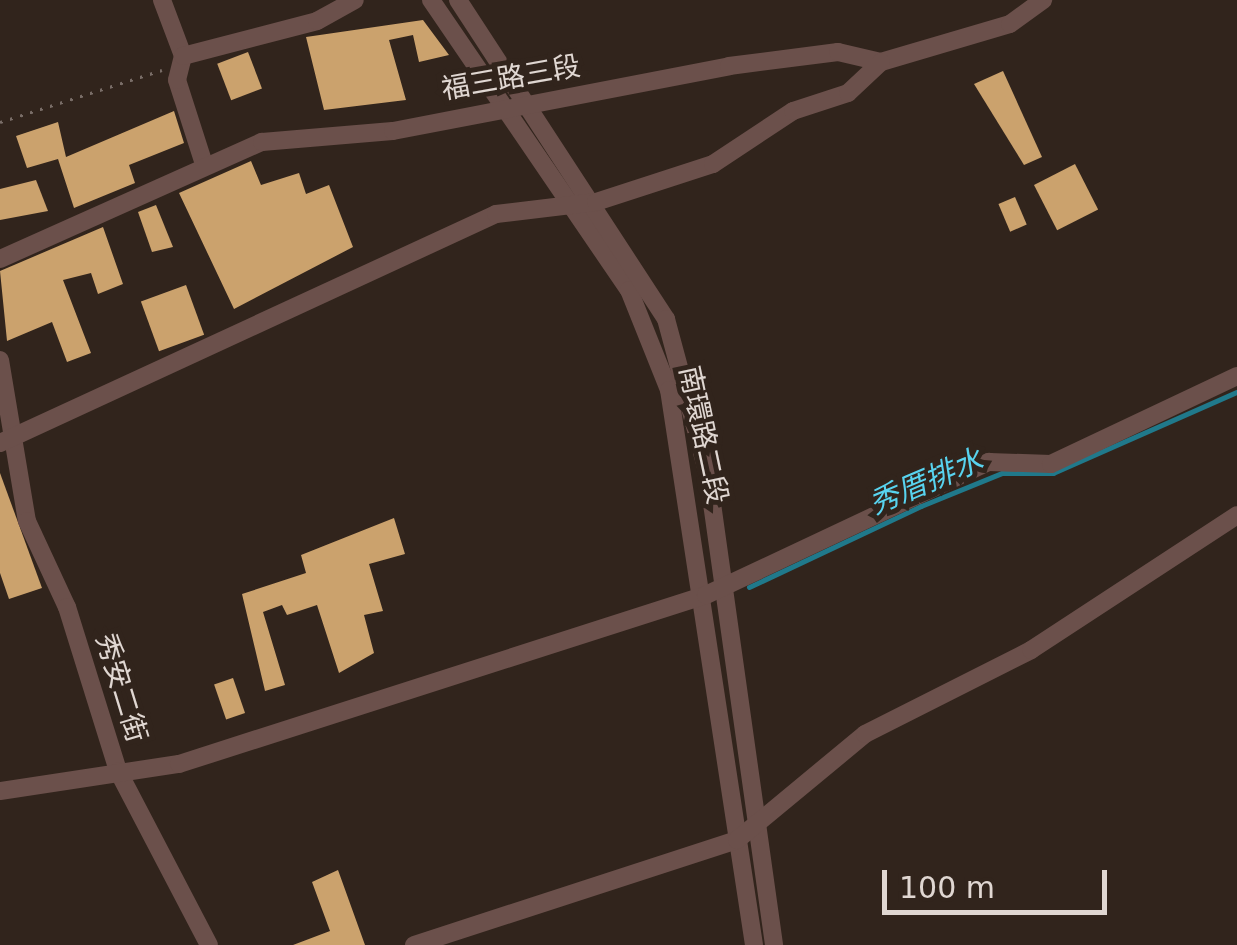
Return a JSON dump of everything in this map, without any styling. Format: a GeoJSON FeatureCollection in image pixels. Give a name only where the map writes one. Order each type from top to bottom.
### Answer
{"type":"FeatureCollection","features":[{"type":"Feature","properties":{"kind":"street"},"geometry":{"type":"LineString","coordinates":[[162,0],[204,161]]}},
{"type":"Feature","properties":{"kind":"street"},"geometry":{"type":"LineString","coordinates":[[180,62],[317,21],[355,0]]}},
{"type":"Feature","properties":{"kind":"street","name":"南環路二段"},"geometry":{"type":"LineString","coordinates":[[431,0],[629,290],[669,390],[706,596],[754,945]]}},
{"type":"Feature","properties":{"kind":"street","name":"南環路二段"},"geometry":{"type":"LineString","coordinates":[[458,0],[596,202],[666,319],[690,391],[726,588],[774,945]]}},
{"type":"Feature","properties":{"kind":"street","name":"福三路三段"},"geometry":{"type":"LineString","coordinates":[[0,259],[174,186],[204,161],[262,142],[393,131],[499,104],[527,104],[838,52],[881,62],[1010,24],[1043,0]]}},
{"type":"Feature","properties":{"kind":"street"},"geometry":{"type":"LineString","coordinates":[[6,440],[384,258],[496,214],[596,202],[712,164],[793,111],[848,93],[881,62]]}},
{"type":"Feature","properties":{"kind":"street","name":"秀安二街"},"geometry":{"type":"LineString","coordinates":[[0,360],[13,482],[67,607],[118,771],[209,945]]}},
{"type":"Feature","properties":{"kind":"street"},"geometry":{"type":"LineString","coordinates":[[0,791],[178,764],[706,596],[989,462],[1051,464],[1237,376]]}},
{"type":"Feature","properties":{"kind":"street"},"geometry":{"type":"LineString","coordinates":[[414,945],[577,884],[737,840],[865,734],[1031,650],[1237,516]]}},
{"type":"Feature","properties":{"kind":"path"},"geometry":{"type":"LineString","coordinates":[[0,122],[180,62]]}},
{"type":"Feature","properties":{"kind":"building"},"geometry":{"type":"Polygon","coordinates":[[[423,20],[449,55],[419,62],[413,35],[389,40],[406,100],[324,110],[306,37],[423,20]]]}},
{"type":"Feature","properties":{"kind":"building"},"geometry":{"type":"Polygon","coordinates":[[[248,52],[262,88],[231,100],[217,64],[248,52]]]}},
{"type":"Feature","properties":{"kind":"building"},"geometry":{"type":"Polygon","coordinates":[[[1003,71],[1042,157],[1024,165],[974,84],[1003,71]]]}},
{"type":"Feature","properties":{"kind":"building"},"geometry":{"type":"Polygon","coordinates":[[[174,111],[184,143],[129,165],[135,183],[74,208],[58,159],[27,168],[16,136],[58,122],[66,157],[174,111]]]}},
{"type":"Feature","properties":{"kind":"building"},"geometry":{"type":"Polygon","coordinates":[[[251,161],[261,185],[299,173],[306,194],[329,185],[353,247],[234,309],[179,193],[251,161]]]}},
{"type":"Feature","properties":{"kind":"building"},"geometry":{"type":"Polygon","coordinates":[[[1075,164],[1098,209],[1057,230],[1034,185],[1075,164]]]}},
{"type":"Feature","properties":{"kind":"building"},"geometry":{"type":"Polygon","coordinates":[[[36,180],[48,211],[0,220],[0,189],[36,180]]]}},
{"type":"Feature","properties":{"kind":"building"},"geometry":{"type":"Polygon","coordinates":[[[1015,197],[1027,225],[1010,232],[998,204],[1015,197]]]}},
{"type":"Feature","properties":{"kind":"building"},"geometry":{"type":"Polygon","coordinates":[[[156,205],[173,247],[152,252],[138,212],[156,205]]]}},
{"type":"Feature","properties":{"kind":"building"},"geometry":{"type":"Polygon","coordinates":[[[103,227],[123,284],[98,294],[91,273],[63,280],[91,353],[67,362],[52,322],[7,341],[0,271],[103,227]]]}},
{"type":"Feature","properties":{"kind":"building"},"geometry":{"type":"Polygon","coordinates":[[[186,285],[204,335],[159,351],[141,301],[186,285]]]}},
{"type":"Feature","properties":{"kind":"building"},"geometry":{"type":"Polygon","coordinates":[[[0,473],[42,588],[9,599],[0,573],[0,473]]]}},
{"type":"Feature","properties":{"kind":"building"},"geometry":{"type":"Polygon","coordinates":[[[394,518],[405,554],[369,564],[383,611],[364,615],[374,653],[339,673],[317,605],[287,615],[282,605],[263,612],[285,685],[265,691],[242,594],[306,573],[301,555],[394,518]]]}},
{"type":"Feature","properties":{"kind":"building"},"geometry":{"type":"Polygon","coordinates":[[[233,678],[245,713],[226,719],[214,685],[233,678]]]}},
{"type":"Feature","properties":{"kind":"building"},"geometry":{"type":"Polygon","coordinates":[[[338,870],[365,945],[293,945],[330,931],[312,882],[338,870]]]}},
{"type":"Feature","properties":{"kind":"waterway","name":"秀厝排水"},"geometry":{"type":"LineString","coordinates":[[749,587],[921,506],[1002,473],[1053,473],[1237,392]]}}]}
